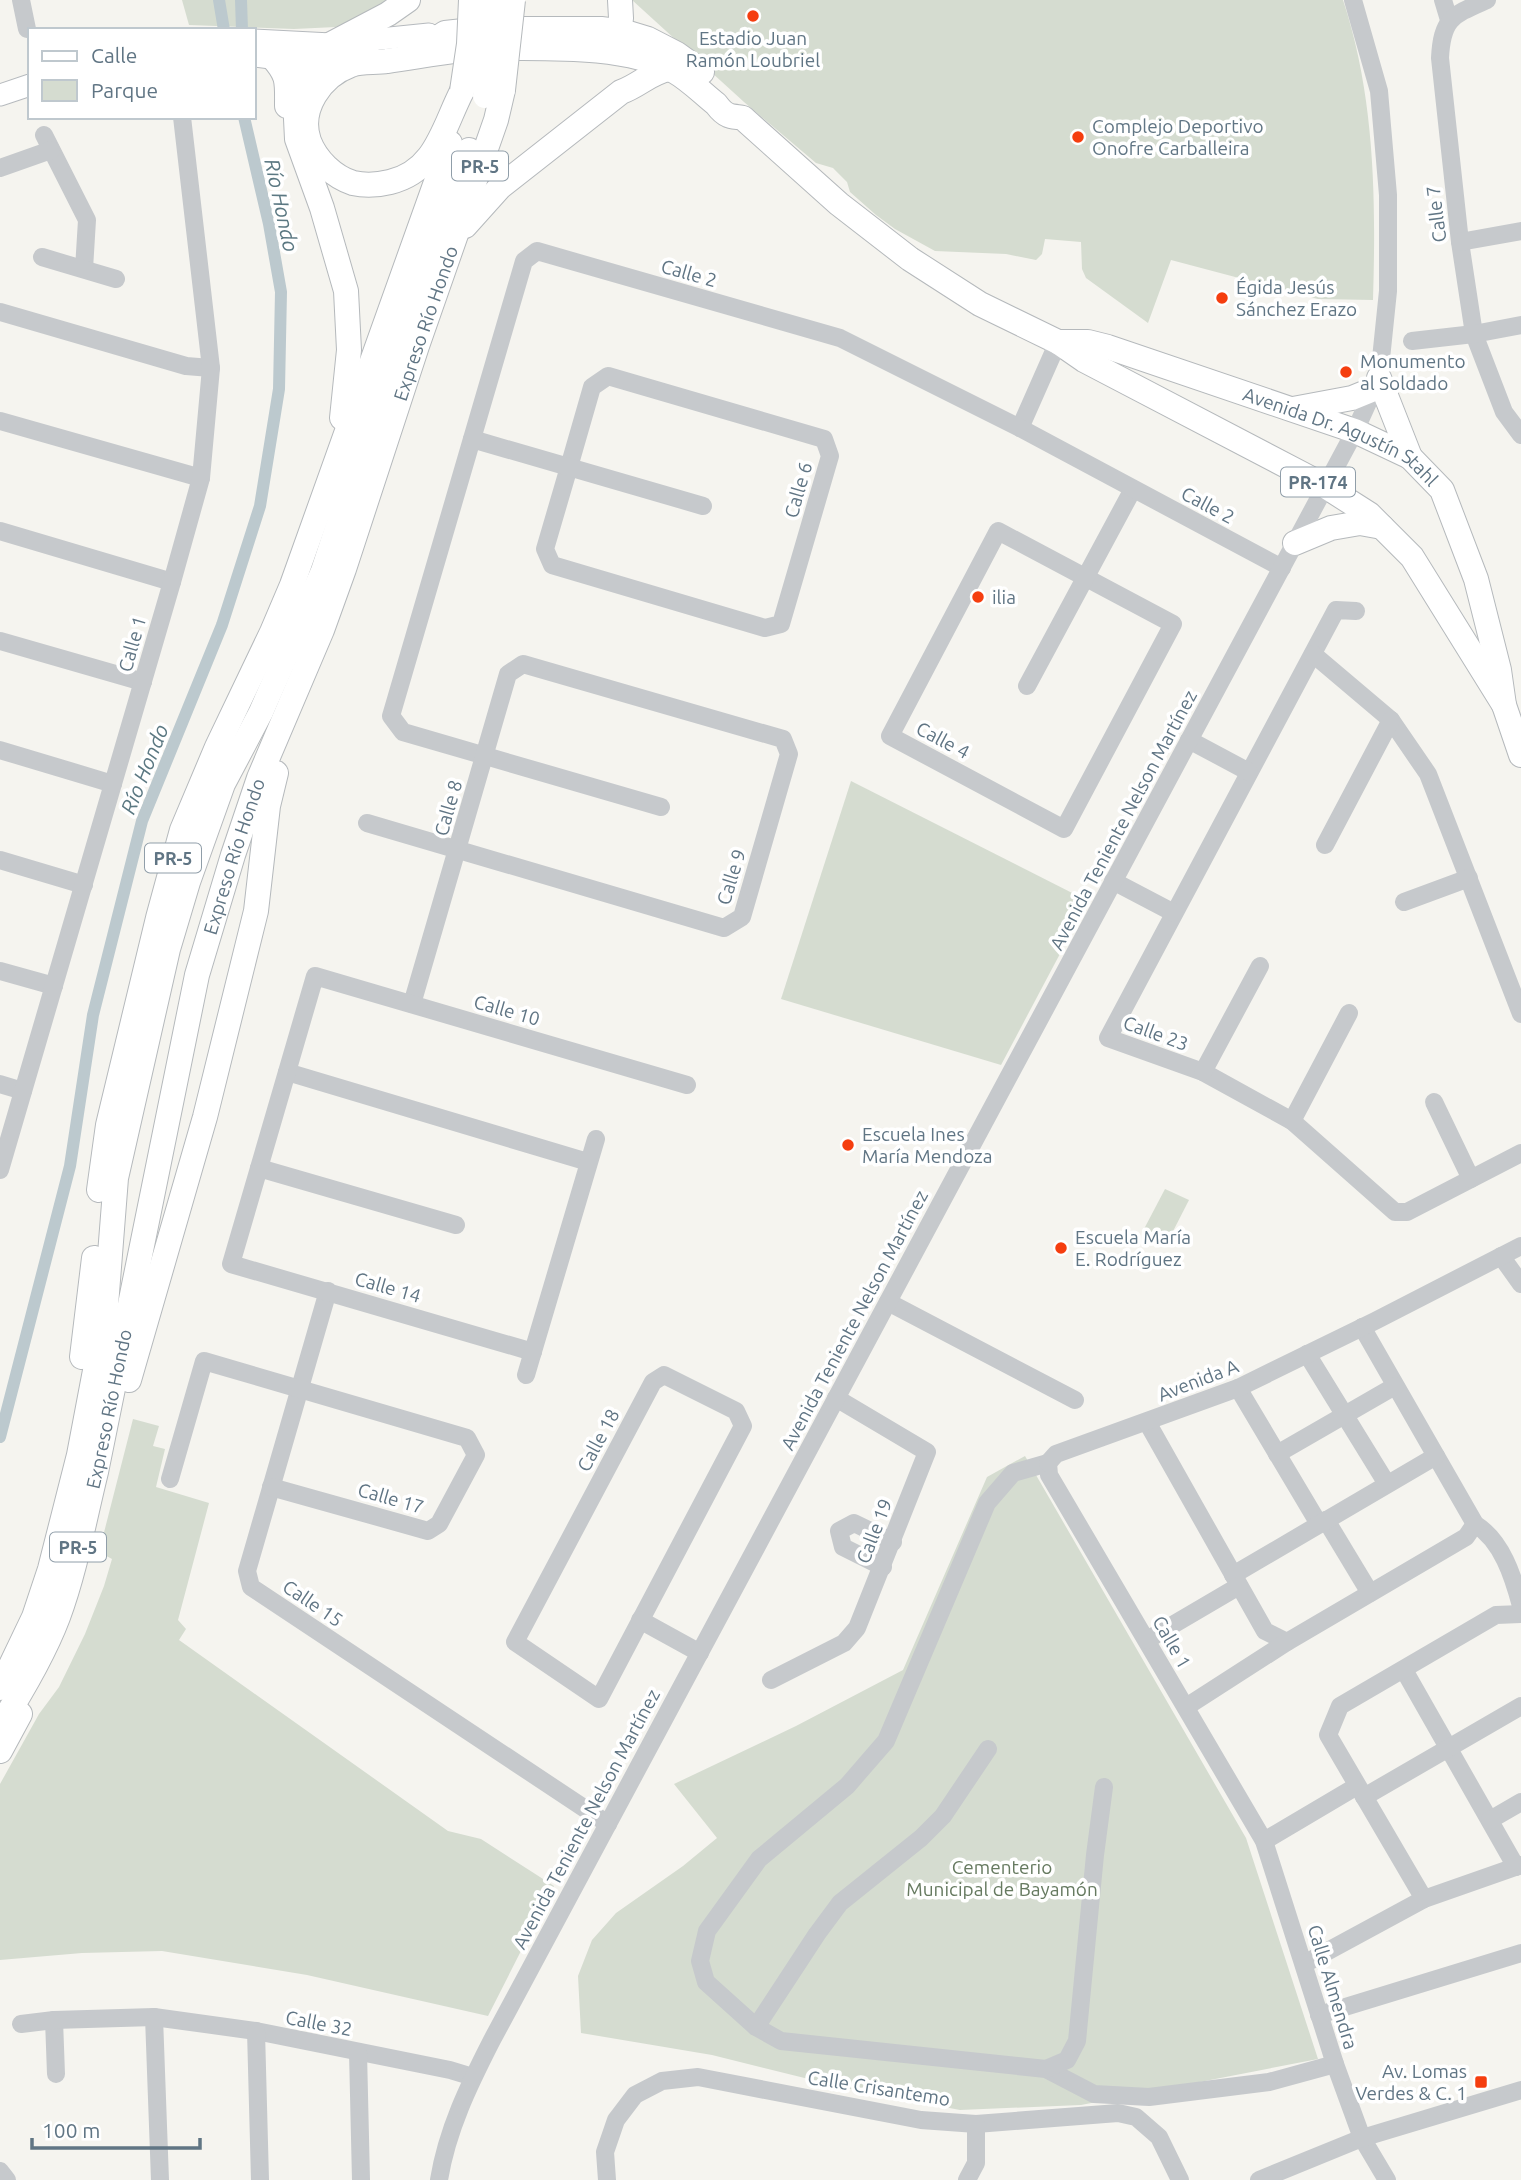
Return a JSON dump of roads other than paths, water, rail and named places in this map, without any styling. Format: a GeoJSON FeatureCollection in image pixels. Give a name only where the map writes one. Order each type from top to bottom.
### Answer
{"type":"FeatureCollection","features":[{"type":"Feature","properties":{"kind":"highway"},"geometry":{"type":"LineString","coordinates":[[331,44],[388,15],[408,0]]}},
{"type":"Feature","properties":{"kind":"highway","name":"Expreso Río Hondo"},"geometry":{"type":"LineString","coordinates":[[0,1726],[57,1620],[78,1545],[96,1472],[197,975],[233,855],[259,778],[344,569],[496,120],[483,92],[469,44],[471,0]]}},
{"type":"Feature","properties":{"kind":"highway"},"geometry":{"type":"LineString","coordinates":[[0,1688],[34,1617],[50,1569],[79,1455],[105,1318],[116,1178],[168,949],[188,882],[223,784],[261,712],[323,571],[405,323],[472,143],[483,92],[492,0]]}},
{"type":"Feature","properties":{"kind":"highway","name":"Expreso Río Hondo"},"geometry":{"type":"LineString","coordinates":[[0,1657],[25,1598],[75,1403],[108,1125],[182,830],[272,632],[320,512],[451,140],[483,92],[513,0]]}},
{"type":"Feature","properties":{"kind":"highway"},"geometry":{"type":"LineString","coordinates":[[620,0],[618,42],[626,71],[621,92]]}},
{"type":"Feature","properties":{"kind":"highway"},"geometry":{"type":"LineString","coordinates":[[454,240],[500,187],[621,92],[673,61],[671,42],[620,0]]}},
{"type":"Feature","properties":{"kind":"highway"},"geometry":{"type":"LineString","coordinates":[[324,220],[295,127],[295,99],[315,58],[323,55],[385,51],[430,43],[445,33],[522,38]]}},
{"type":"Feature","properties":{"kind":"highway"},"geometry":{"type":"LineString","coordinates":[[483,92],[424,165],[398,180],[365,186],[352,183],[337,175],[312,149],[306,125],[310,102],[316,92],[352,64],[464,50],[522,38]]}},
{"type":"Feature","properties":{"kind":"highway","name":"Avenida Dr. Agustín Stahl"},"geometry":{"type":"LineString","coordinates":[[522,38],[618,42],[648,39],[673,61],[739,104],[743,118],[839,204],[910,259],[980,304],[1058,342],[1084,360],[1325,486],[1369,514],[1412,557],[1504,705],[1520,746]]}},
{"type":"Feature","properties":{"kind":"highway"},"geometry":{"type":"LineString","coordinates":[[268,52],[287,78],[290,134],[318,211],[333,241],[346,291],[349,349],[342,419],[321,487],[320,512]]}},
{"type":"Feature","properties":{"kind":"highway","name":"Avenida Dr. Agustín Stahl"},"geometry":{"type":"LineString","coordinates":[[1058,342],[1088,342],[1108,347],[1355,431],[1410,457],[1442,490],[1476,579],[1499,670],[1504,705]]}},
{"type":"Feature","properties":{"kind":"highway"},"geometry":{"type":"LineString","coordinates":[[1290,409],[1352,398],[1377,384],[1410,457]]}},
{"type":"Feature","properties":{"kind":"highway"},"geometry":{"type":"LineString","coordinates":[[1295,543],[1331,528],[1360,523],[1382,527]]}},
{"type":"Feature","properties":{"kind":"highway"},"geometry":{"type":"LineString","coordinates":[[1436,595],[1468,624],[1486,620]]}},
{"type":"Feature","properties":{"kind":"highway"},"geometry":{"type":"LineString","coordinates":[[96,1472],[123,1400],[205,1117],[256,911],[268,806],[277,768],[316,643]]}},
{"type":"Feature","properties":{"kind":"highway"},"geometry":{"type":"LineString","coordinates":[[1499,670],[1521,685]]}},
{"type":"Feature","properties":{"kind":"highway"},"geometry":{"type":"LineString","coordinates":[[0,1708],[22,1669],[44,1620],[85,1467],[160,1115],[180,1052]]}},
{"type":"Feature","properties":{"kind":"highway"},"geometry":{"type":"LineString","coordinates":[[0,1751],[43,1668],[57,1620]]}},
{"type":"Feature","properties":{"kind":"main road"},"geometry":{"type":"LineString","coordinates":[[268,52],[445,33]]}},
{"type":"Feature","properties":{"kind":"main road"},"geometry":{"type":"LineString","coordinates":[[268,52],[310,64],[352,64]]}},
{"type":"Feature","properties":{"kind":"main road"},"geometry":{"type":"LineString","coordinates":[[0,94],[28,86]]}},
{"type":"Feature","properties":{"kind":"street"},"geometry":{"type":"LineString","coordinates":[[21,0],[27,29]]}},
{"type":"Feature","properties":{"kind":"street","name":"Avenida Teniente Nelson Martínez"},"geometry":{"type":"LineString","coordinates":[[439,2180],[443,2154],[473,2077],[1282,568],[1377,384],[1388,291],[1388,195],[1379,91],[1353,0]]}},
{"type":"Feature","properties":{"kind":"street"},"geometry":{"type":"LineString","coordinates":[[1443,0],[1449,20],[1487,0]]}},
{"type":"Feature","properties":{"kind":"street","name":"Calle 7"},"geometry":{"type":"LineString","coordinates":[[1449,20],[1441,40],[1440,58],[1460,242],[1474,334],[1504,412],[1521,435]]}},
{"type":"Feature","properties":{"kind":"street","name":"Calle 1"},"geometry":{"type":"LineString","coordinates":[[0,1170],[201,478],[211,368],[182,119]]}},
{"type":"Feature","properties":{"kind":"street"},"geometry":{"type":"LineString","coordinates":[[0,168],[48,143],[87,220],[84,269]]}},
{"type":"Feature","properties":{"kind":"street"},"geometry":{"type":"LineString","coordinates":[[1460,242],[1521,231]]}},
{"type":"Feature","properties":{"kind":"street","name":"Calle 2"},"geometry":{"type":"LineString","coordinates":[[485,755],[403,732],[391,716],[524,261],[537,251],[841,338],[1020,428],[1282,568]]}},
{"type":"Feature","properties":{"kind":"street"},"geometry":{"type":"LineString","coordinates":[[42,257],[116,279]]}},
{"type":"Feature","properties":{"kind":"street"},"geometry":{"type":"LineString","coordinates":[[0,312],[186,366],[211,368]]}},
{"type":"Feature","properties":{"kind":"street"},"geometry":{"type":"LineString","coordinates":[[1412,341],[1521,325]]}},
{"type":"Feature","properties":{"kind":"street"},"geometry":{"type":"LineString","coordinates":[[1020,428],[1058,342]]}},
{"type":"Feature","properties":{"kind":"street","name":"Calle 6"},"geometry":{"type":"LineString","coordinates":[[608,376],[824,439],[830,456],[781,624],[765,628],[552,565],[545,549],[569,467],[592,387],[608,376]]}},
{"type":"Feature","properties":{"kind":"street"},"geometry":{"type":"LineString","coordinates":[[0,421],[201,478]]}},
{"type":"Feature","properties":{"kind":"street"},"geometry":{"type":"LineString","coordinates":[[472,439],[703,506]]}},
{"type":"Feature","properties":{"kind":"street"},"geometry":{"type":"LineString","coordinates":[[1027,686],[1133,489]]}},
{"type":"Feature","properties":{"kind":"street"},"geometry":{"type":"LineString","coordinates":[[0,531],[172,582]]}},
{"type":"Feature","properties":{"kind":"street","name":"Calle 4"},"geometry":{"type":"LineString","coordinates":[[998,531],[1086,578],[1173,624],[1064,829],[890,736],[998,531]]}},
{"type":"Feature","properties":{"kind":"street","name":"Calle 23"},"geometry":{"type":"LineString","coordinates":[[1356,611],[1336,610],[1108,1038],[1203,1072],[1292,1121],[1395,1212],[1407,1212],[1521,1153]]}},
{"type":"Feature","properties":{"kind":"street"},"geometry":{"type":"LineString","coordinates":[[0,640],[143,682]]}},
{"type":"Feature","properties":{"kind":"street"},"geometry":{"type":"LineString","coordinates":[[1313,654],[1391,720],[1428,774],[1521,1014]]}},
{"type":"Feature","properties":{"kind":"street","name":"Calle 8"},"geometry":{"type":"LineString","coordinates":[[412,1004],[509,674],[523,664],[556,674]]}},
{"type":"Feature","properties":{"kind":"street","name":"Calle 9"},"geometry":{"type":"LineString","coordinates":[[367,823],[724,928],[742,917],[789,754],[783,739],[556,674]]}},
{"type":"Feature","properties":{"kind":"street"},"geometry":{"type":"LineString","coordinates":[[1325,845],[1391,720]]}},
{"type":"Feature","properties":{"kind":"street"},"geometry":{"type":"LineString","coordinates":[[1189,740],[1249,772]]}},
{"type":"Feature","properties":{"kind":"street"},"geometry":{"type":"LineString","coordinates":[[0,750],[113,784]]}},
{"type":"Feature","properties":{"kind":"street"},"geometry":{"type":"LineString","coordinates":[[485,755],[661,807]]}},
{"type":"Feature","properties":{"kind":"street"},"geometry":{"type":"LineString","coordinates":[[0,860],[84,885]]}},
{"type":"Feature","properties":{"kind":"street"},"geometry":{"type":"LineString","coordinates":[[1405,902],[1469,878]]}},
{"type":"Feature","properties":{"kind":"street"},"geometry":{"type":"LineString","coordinates":[[1113,881],[1174,913]]}},
{"type":"Feature","properties":{"kind":"street"},"geometry":{"type":"LineString","coordinates":[[1203,1072],[1260,966]]}},
{"type":"Feature","properties":{"kind":"street"},"geometry":{"type":"LineString","coordinates":[[0,971],[54,986]]}},
{"type":"Feature","properties":{"kind":"street","name":"Calle 10"},"geometry":{"type":"LineString","coordinates":[[287,1072],[315,976],[687,1085]]}},
{"type":"Feature","properties":{"kind":"street"},"geometry":{"type":"LineString","coordinates":[[1292,1121],[1349,1013]]}},
{"type":"Feature","properties":{"kind":"street"},"geometry":{"type":"LineString","coordinates":[[456,1225],[259,1168],[287,1072],[588,1162]]}},
{"type":"Feature","properties":{"kind":"street"},"geometry":{"type":"LineString","coordinates":[[0,1084],[23,1091]]}},
{"type":"Feature","properties":{"kind":"street"},"geometry":{"type":"LineString","coordinates":[[1434,1102],[1471,1179]]}},
{"type":"Feature","properties":{"kind":"street"},"geometry":{"type":"LineString","coordinates":[[526,1375],[596,1139]]}},
{"type":"Feature","properties":{"kind":"street","name":"Calle 14"},"geometry":{"type":"LineString","coordinates":[[259,1168],[231,1264],[533,1352]]}},
{"type":"Feature","properties":{"kind":"street"},"geometry":{"type":"LineString","coordinates":[[1521,1246],[1502,1256],[1521,1284]]}},
{"type":"Feature","properties":{"kind":"street","name":"Avenida A"},"geometry":{"type":"LineString","coordinates":[[1046,2069],[781,2041],[756,2027],[706,1982],[700,1961],[707,1931],[759,1859],[847,1786],[886,1741],[987,1503],[1013,1473],[1048,1463],[1056,1454],[1238,1388],[1502,1256]]}},
{"type":"Feature","properties":{"kind":"street","name":"Calle 15"},"geometry":{"type":"LineString","coordinates":[[328,1291],[247,1571],[251,1587],[608,1824]]}},
{"type":"Feature","properties":{"kind":"street"},"geometry":{"type":"LineString","coordinates":[[888,1302],[1075,1400]]}},
{"type":"Feature","properties":{"kind":"street"},"geometry":{"type":"LineString","coordinates":[[1362,1327],[1475,1524],[1487,1531],[1511,1572],[1521,1606]]}},
{"type":"Feature","properties":{"kind":"street"},"geometry":{"type":"LineString","coordinates":[[1307,1354],[1387,1484]]}},
{"type":"Feature","properties":{"kind":"street"},"geometry":{"type":"LineString","coordinates":[[170,1479],[204,1361],[300,1389]]}},
{"type":"Feature","properties":{"kind":"street","name":"Calle 18"},"geometry":{"type":"LineString","coordinates":[[664,1375],[736,1411],[743,1426],[640,1620],[599,1699],[515,1642],[653,1382],[664,1375]]}},
{"type":"Feature","properties":{"kind":"street"},"geometry":{"type":"LineString","coordinates":[[1277,1454],[1395,1386]]}},
{"type":"Feature","properties":{"kind":"street"},"geometry":{"type":"LineString","coordinates":[[1238,1388],[1277,1454],[1370,1593]]}},
{"type":"Feature","properties":{"kind":"street","name":"Calle 17"},"geometry":{"type":"LineString","coordinates":[[271,1487],[428,1531],[439,1524],[476,1455],[467,1438],[300,1389]]}},
{"type":"Feature","properties":{"kind":"street","name":"Calle 19"},"geometry":{"type":"LineString","coordinates":[[771,1680],[844,1643],[857,1628],[927,1452],[836,1398]]}},
{"type":"Feature","properties":{"kind":"street"},"geometry":{"type":"LineString","coordinates":[[1147,1422],[1265,1631],[1287,1642]]}},
{"type":"Feature","properties":{"kind":"street"},"geometry":{"type":"LineString","coordinates":[[1147,1640],[1323,1522],[1436,1456]]}},
{"type":"Feature","properties":{"kind":"street","name":"Calle 1"},"geometry":{"type":"LineString","coordinates":[[1048,1463],[1049,1475],[1264,1841]]}},
{"type":"Feature","properties":{"kind":"street"},"geometry":{"type":"LineString","coordinates":[[883,1567],[843,1547],[839,1531],[854,1523],[892,1542]]}},
{"type":"Feature","properties":{"kind":"street"},"geometry":{"type":"LineString","coordinates":[[1186,1707],[1287,1642],[1466,1537],[1475,1524]]}},
{"type":"Feature","properties":{"kind":"street"},"geometry":{"type":"LineString","coordinates":[[1424,1899],[1328,1735],[1340,1706],[1496,1615],[1521,1614]]}},
{"type":"Feature","properties":{"kind":"street"},"geometry":{"type":"LineString","coordinates":[[640,1620],[700,1653]]}},
{"type":"Feature","properties":{"kind":"street"},"geometry":{"type":"LineString","coordinates":[[1304,1964],[1424,1899],[1519,1866],[1405,1670]]}},
{"type":"Feature","properties":{"kind":"street"},"geometry":{"type":"LineString","coordinates":[[1264,1841],[1449,1747],[1521,1706]]}},
{"type":"Feature","properties":{"kind":"street"},"geometry":{"type":"LineString","coordinates":[[756,2027],[817,1934],[841,1903],[921,1838],[943,1816],[988,1749]]}},
{"type":"Feature","properties":{"kind":"street"},"geometry":{"type":"LineString","coordinates":[[1046,2069],[1067,2060],[1077,2041],[1104,1787]]}},
{"type":"Feature","properties":{"kind":"street"},"geometry":{"type":"LineString","coordinates":[[1490,1820],[1521,1802]]}},
{"type":"Feature","properties":{"kind":"street","name":"Calle Almendra"},"geometry":{"type":"LineString","coordinates":[[1264,1841],[1335,2064],[1362,2138],[1387,2180]]}},
{"type":"Feature","properties":{"kind":"street"},"geometry":{"type":"LineString","coordinates":[[1320,2015],[1521,1953]]}},
{"type":"Feature","properties":{"kind":"street"},"geometry":{"type":"LineString","coordinates":[[154,2017],[160,2180]]}},
{"type":"Feature","properties":{"kind":"street","name":"Calle 32"},"geometry":{"type":"LineString","coordinates":[[21,2024],[54,2020],[154,2017],[256,2031],[473,2077]]}},
{"type":"Feature","properties":{"kind":"street"},"geometry":{"type":"LineString","coordinates":[[54,2020],[56,2074]]}},
{"type":"Feature","properties":{"kind":"street"},"geometry":{"type":"LineString","coordinates":[[256,2031],[260,2180]]}},
{"type":"Feature","properties":{"kind":"street"},"geometry":{"type":"LineString","coordinates":[[358,2052],[361,2180]]}},
{"type":"Feature","properties":{"kind":"street"},"geometry":{"type":"LineString","coordinates":[[1046,2069],[1094,2094],[1149,2097],[1269,2082],[1335,2064]]}},
{"type":"Feature","properties":{"kind":"street","name":"Calle Crisantemo"},"geometry":{"type":"LineString","coordinates":[[607,2180],[606,2152],[616,2120],[635,2095],[662,2081],[698,2077],[921,2120],[976,2124],[1118,2113],[1136,2117],[1160,2137],[1180,2180]]}},
{"type":"Feature","properties":{"kind":"street"},"geometry":{"type":"LineString","coordinates":[[1259,2180],[1362,2138],[1521,2090]]}},
{"type":"Feature","properties":{"kind":"street"},"geometry":{"type":"LineString","coordinates":[[967,2180],[976,2163],[976,2124]]}},
{"type":"Feature","properties":{"kind":"street"},"geometry":{"type":"LineString","coordinates":[[0,2171],[7,2180]]}},
{"type":"Feature","properties":{"kind":"waterway","name":"Río Hondo"},"geometry":{"type":"LineString","coordinates":[[219,0],[224,28]]}},
{"type":"Feature","properties":{"kind":"waterway","name":"Río Hondo"},"geometry":{"type":"LineString","coordinates":[[241,0],[242,28]]}},
{"type":"Feature","properties":{"kind":"waterway","name":"Río Hondo"},"geometry":{"type":"LineString","coordinates":[[0,1437],[70,1166],[93,1015],[142,821],[222,625],[260,506],[279,389],[281,292],[269,224],[244,119]]}},
{"type":"Feature","properties":{"kind":"place","name":"Estadio Juan Ramón Loubriel"},"geometry":{"type":"Point","coordinates":[753,16]}},
{"type":"Feature","properties":{"kind":"place","name":"Complejo Deportivo Onofre Carballeira"},"geometry":{"type":"Point","coordinates":[1078,137]}},
{"type":"Feature","properties":{"kind":"place","name":"Égida Jesús Sánchez Erazo"},"geometry":{"type":"Point","coordinates":[1222,298]}},
{"type":"Feature","properties":{"kind":"place","name":"Monumento al Soldado"},"geometry":{"type":"Point","coordinates":[1346,372]}},
{"type":"Feature","properties":{"kind":"place","name":"ilia"},"geometry":{"type":"Point","coordinates":[978,597]}},
{"type":"Feature","properties":{"kind":"place","name":"Escuela Ines María Mendoza"},"geometry":{"type":"Point","coordinates":[848,1145]}},
{"type":"Feature","properties":{"kind":"place","name":"Escuela María E. Rodríguez"},"geometry":{"type":"Point","coordinates":[1061,1248]}},
{"type":"Feature","properties":{"kind":"place","name":"Av. Lomas Verdes & C. 1"},"geometry":{"type":"Point","coordinates":[1481,2082]}},
{"type":"Feature","properties":{"kind":"park label","name":"Cementerio Municipal de Bayamón"},"geometry":{"type":"Point","coordinates":[1002,1878]}}]}
